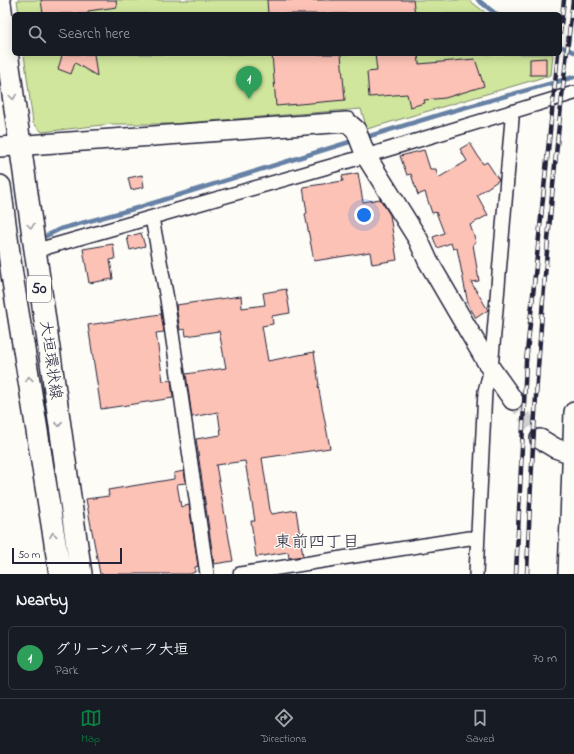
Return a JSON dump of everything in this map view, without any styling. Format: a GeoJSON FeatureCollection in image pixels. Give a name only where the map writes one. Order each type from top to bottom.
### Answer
{"type":"FeatureCollection","features":[{"type":"Feature","properties":{"kind":"main road","name":"大垣環状線"},"geometry":{"type":"LineString","coordinates":[[0,3],[10,146],[34,251],[81,574]]}},
{"type":"Feature","properties":{"kind":"main road","name":"大垣環状線"},"geometry":{"type":"LineString","coordinates":[[0,186],[6,276],[60,574]]}},
{"type":"Feature","properties":{"kind":"street"},"geometry":{"type":"LineString","coordinates":[[34,251],[152,218],[365,152],[574,93]]}},
{"type":"Feature","properties":{"kind":"street"},"geometry":{"type":"LineString","coordinates":[[476,574],[485,391],[491,368],[512,119],[510,112]]}},
{"type":"Feature","properties":{"kind":"street"},"geometry":{"type":"LineString","coordinates":[[10,146],[347,122],[356,130],[365,152],[418,239],[428,261],[491,368],[513,400]]}},
{"type":"Feature","properties":{"kind":"street"},"geometry":{"type":"LineString","coordinates":[[152,218],[167,299],[207,574]]}},
{"type":"Feature","properties":{"kind":"street"},"geometry":{"type":"LineString","coordinates":[[568,574],[574,412]]}},
{"type":"Feature","properties":{"kind":"street"},"geometry":{"type":"LineString","coordinates":[[540,439],[555,448],[572,454]]}},
{"type":"Feature","properties":{"kind":"street"},"geometry":{"type":"LineString","coordinates":[[240,574],[469,538],[477,540]]}},
{"type":"Feature","properties":{"kind":"green space"},"geometry":{"type":"Polygon","coordinates":[[[17,0],[469,0],[484,12],[19,12],[17,0]]]}},
{"type":"Feature","properties":{"kind":"green space"},"geometry":{"type":"Polygon","coordinates":[[[24,56],[553,56],[551,75],[367,129],[361,109],[172,124],[111,124],[42,132],[33,123],[24,56]]]}},
{"type":"Feature","properties":{"kind":"building"},"geometry":{"type":"Polygon","coordinates":[[[41,0],[116,0],[117,7],[88,12],[43,12],[41,0]]]}},
{"type":"Feature","properties":{"kind":"building"},"geometry":{"type":"Polygon","coordinates":[[[267,0],[413,0],[415,12],[268,12],[267,0]]]}},
{"type":"Feature","properties":{"kind":"building"},"geometry":{"type":"Polygon","coordinates":[[[62,56],[94,56],[97,76],[75,63],[71,74],[58,69],[62,56]]]}},
{"type":"Feature","properties":{"kind":"building"},"geometry":{"type":"Polygon","coordinates":[[[272,56],[341,56],[345,100],[276,106],[272,56]]]}},
{"type":"Feature","properties":{"kind":"building"},"geometry":{"type":"Polygon","coordinates":[[[375,56],[418,56],[419,64],[475,59],[484,86],[445,98],[424,100],[425,103],[410,107],[407,94],[369,97],[367,72],[377,71],[375,56]]]}},
{"type":"Feature","properties":{"kind":"building"},"geometry":{"type":"Polygon","coordinates":[[[546,58],[546,75],[530,75],[530,59],[546,58]]]}},
{"type":"Feature","properties":{"kind":"building"},"geometry":{"type":"Polygon","coordinates":[[[470,143],[483,164],[487,162],[499,180],[477,195],[488,215],[470,225],[476,242],[473,244],[479,281],[471,282],[488,310],[476,318],[468,304],[457,248],[453,249],[451,243],[437,248],[433,237],[444,233],[436,212],[432,213],[425,192],[418,195],[411,174],[407,175],[400,156],[424,150],[430,169],[436,169],[438,178],[467,161],[460,149],[470,143]]]}},
{"type":"Feature","properties":{"kind":"building"},"geometry":{"type":"Polygon","coordinates":[[[358,173],[363,202],[380,199],[390,215],[397,260],[372,264],[370,252],[314,261],[305,214],[307,213],[303,187],[343,181],[342,176],[358,173]]]}},
{"type":"Feature","properties":{"kind":"building"},"geometry":{"type":"Polygon","coordinates":[[[142,175],[144,187],[131,190],[128,178],[142,175]]]}},
{"type":"Feature","properties":{"kind":"building"},"geometry":{"type":"Polygon","coordinates":[[[141,233],[145,246],[130,250],[127,237],[141,233]]]}},
{"type":"Feature","properties":{"kind":"building"},"geometry":{"type":"Polygon","coordinates":[[[113,244],[115,259],[110,260],[113,279],[89,283],[83,249],[113,244]]]}},
{"type":"Feature","properties":{"kind":"building"},"geometry":{"type":"Polygon","coordinates":[[[286,289],[290,313],[272,316],[273,324],[262,326],[268,361],[314,352],[318,385],[330,448],[262,458],[270,510],[272,514],[296,510],[303,556],[289,558],[288,552],[256,557],[251,521],[255,521],[245,461],[216,465],[233,561],[214,564],[196,439],[221,435],[218,412],[192,417],[186,374],[226,368],[219,331],[186,336],[185,329],[180,330],[176,305],[241,296],[242,308],[265,305],[263,293],[286,289]]]}},
{"type":"Feature","properties":{"kind":"building"},"geometry":{"type":"Polygon","coordinates":[[[161,314],[164,332],[156,333],[163,381],[171,380],[173,398],[101,409],[88,325],[161,314]]]}},
{"type":"Feature","properties":{"kind":"building"},"geometry":{"type":"Polygon","coordinates":[[[184,471],[186,483],[177,484],[181,507],[189,505],[198,566],[195,567],[195,572],[190,574],[100,574],[86,499],[109,496],[108,490],[174,479],[174,473],[184,471]]]}},
{"type":"Feature","properties":{"kind":"waterway"},"geometry":{"type":"LineString","coordinates":[[478,0],[493,12]]}},
{"type":"Feature","properties":{"kind":"waterway"},"geometry":{"type":"LineString","coordinates":[[562,47],[574,52]]}},
{"type":"Feature","properties":{"kind":"waterway"},"geometry":{"type":"LineString","coordinates":[[363,138],[452,111],[574,77]]}},
{"type":"Feature","properties":{"kind":"waterway"},"geometry":{"type":"LineString","coordinates":[[46,236],[60,229],[137,208],[356,140]]}},
{"type":"Feature","properties":{"kind":"tunnel"},"geometry":{"type":"LineString","coordinates":[[513,400],[540,439]]}},
{"type":"Feature","properties":{"kind":"railway"},"geometry":{"type":"LineString","coordinates":[[562,16],[564,0]]}},
{"type":"Feature","properties":{"kind":"railway"},"geometry":{"type":"LineString","coordinates":[[527,574],[534,430],[544,287],[557,143],[573,0]]}},
{"type":"Feature","properties":{"kind":"railway"},"geometry":{"type":"LineString","coordinates":[[516,574],[526,362],[558,56]]}},
{"type":"Feature","properties":{"kind":"place","name":"グリーンパーク大垣"},"geometry":{"type":"Point","coordinates":[249,99]}},
{"type":"Feature","properties":{"kind":"district","name":"東前四丁目"},"geometry":{"type":"Point","coordinates":[317,542]}}]}
